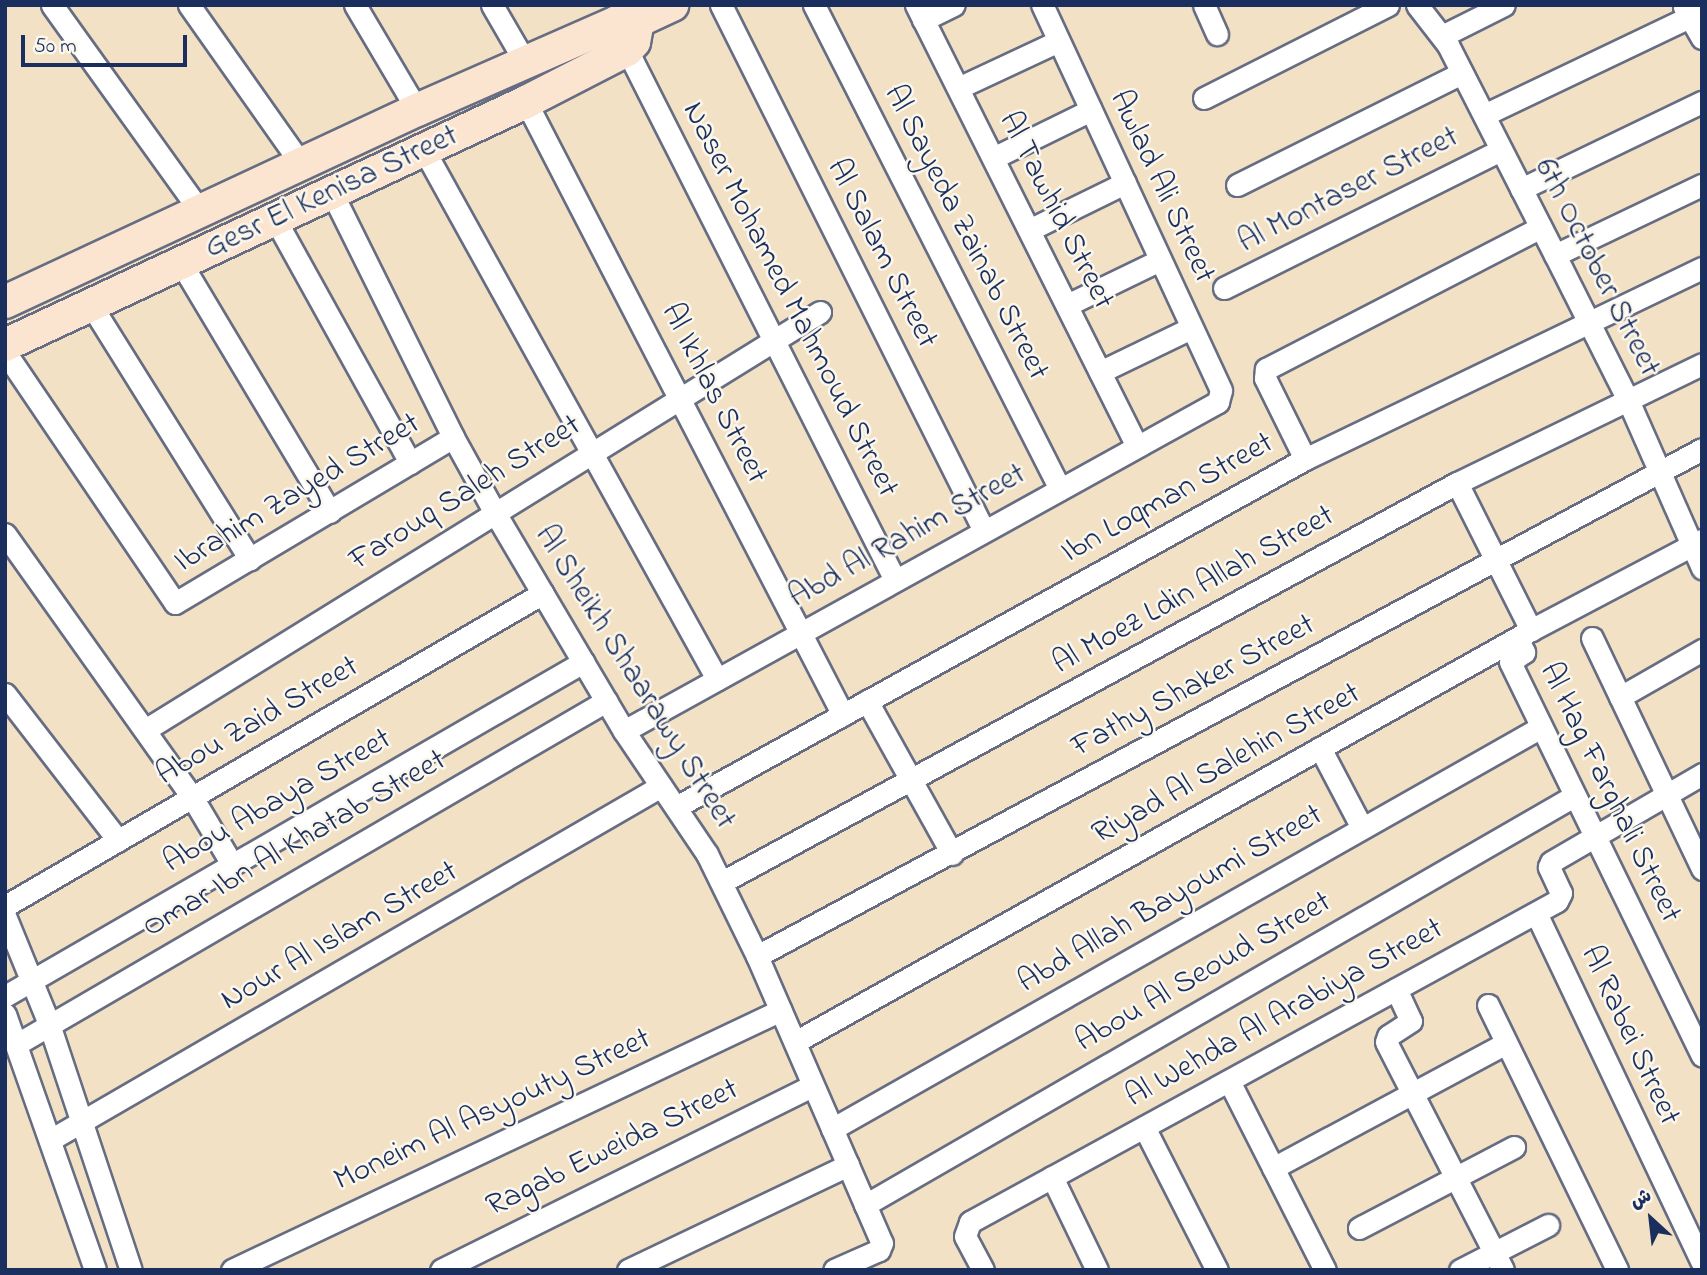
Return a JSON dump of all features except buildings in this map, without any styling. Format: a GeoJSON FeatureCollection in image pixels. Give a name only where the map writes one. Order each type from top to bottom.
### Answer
{"type":"FeatureCollection","features":[{"type":"Feature","properties":{"kind":"main road","name":"Gesr El Kenisa Street"},"geometry":{"type":"LineString","coordinates":[[5,345],[527,102],[631,25],[672,5]]}},
{"type":"Feature","properties":{"kind":"main road","name":"Gesr El Kenisa Street"},"geometry":{"type":"LineString","coordinates":[[5,302],[525,62],[618,22],[631,25]]}},
{"type":"Feature","properties":{"kind":"street"},"geometry":{"type":"LineString","coordinates":[[52,5],[200,211]]}},
{"type":"Feature","properties":{"kind":"street"},"geometry":{"type":"LineString","coordinates":[[189,5],[300,164]]}},
{"type":"Feature","properties":{"kind":"street"},"geometry":{"type":"LineString","coordinates":[[355,5],[417,110]]}},
{"type":"Feature","properties":{"kind":"street"},"geometry":{"type":"LineString","coordinates":[[492,5],[525,62]]}},
{"type":"Feature","properties":{"kind":"street","name":"Al Salam Street"},"geometry":{"type":"LineString","coordinates":[[721,5],[984,531]]}},
{"type":"Feature","properties":{"kind":"street","name":"Al Sayeda Zainab Street"},"geometry":{"type":"LineString","coordinates":[[814,5],[1060,489]]}},
{"type":"Feature","properties":{"kind":"street"},"geometry":{"type":"LineString","coordinates":[[920,13],[954,5]]}},
{"type":"Feature","properties":{"kind":"street","name":"Awlad Ali Street"},"geometry":{"type":"LineString","coordinates":[[1042,5],[1222,397]]}},
{"type":"Feature","properties":{"kind":"street"},"geometry":{"type":"LineString","coordinates":[[1204,5],[1217,34]]}},
{"type":"Feature","properties":{"kind":"street"},"geometry":{"type":"LineString","coordinates":[[1204,97],[1388,5]]}},
{"type":"Feature","properties":{"kind":"street","name":"6th October Street"},"geometry":{"type":"LineString","coordinates":[[1418,5],[1442,36],[1541,227],[1628,400],[1659,472],[1697,543],[1702,568]]}},
{"type":"Feature","properties":{"kind":"street"},"geometry":{"type":"LineString","coordinates":[[1442,36],[1504,5]]}},
{"type":"Feature","properties":{"kind":"street"},"geometry":{"type":"LineString","coordinates":[[1484,115],[1692,11],[1702,38]]}},
{"type":"Feature","properties":{"kind":"street","name":"Al Tawhid Street"},"geometry":{"type":"LineString","coordinates":[[920,13],[1138,446]]}},
{"type":"Feature","properties":{"kind":"street","name":"Naser Mohamed Mahmoud Street"},"geometry":{"type":"LineString","coordinates":[[631,25],[774,341],[895,580]]}},
{"type":"Feature","properties":{"kind":"street"},"geometry":{"type":"LineString","coordinates":[[958,88],[1059,41]]}},
{"type":"Feature","properties":{"kind":"street"},"geometry":{"type":"LineString","coordinates":[[1237,185],[1462,73]]}},
{"type":"Feature","properties":{"kind":"street","name":"Al Ikhlas Street"},"geometry":{"type":"LineString","coordinates":[[527,102],[843,715]]}},
{"type":"Feature","properties":{"kind":"street"},"geometry":{"type":"LineString","coordinates":[[1521,189],[1702,102]]}},
{"type":"Feature","properties":{"kind":"street"},"geometry":{"type":"LineString","coordinates":[[993,158],[1091,110]]}},
{"type":"Feature","properties":{"kind":"street"},"geometry":{"type":"LineString","coordinates":[[424,150],[717,679]]}},
{"type":"Feature","properties":{"kind":"street","name":"Al Montaser Street"},"geometry":{"type":"LineString","coordinates":[[1224,288],[1502,150]]}},
{"type":"Feature","properties":{"kind":"street"},"geometry":{"type":"LineString","coordinates":[[1029,230],[1125,183]]}},
{"type":"Feature","properties":{"kind":"street"},"geometry":{"type":"LineString","coordinates":[[1555,255],[1702,185]]}},
{"type":"Feature","properties":{"kind":"street","name":"Al Sheikh Shaarawy Street"},"geometry":{"type":"LineString","coordinates":[[332,193],[453,437],[495,513],[624,731],[722,881],[795,1042],[882,1247],[835,1270]]}},
{"type":"Feature","properties":{"kind":"street"},"geometry":{"type":"LineString","coordinates":[[275,219],[410,463]]}},
{"type":"Feature","properties":{"kind":"street"},"geometry":{"type":"LineString","coordinates":[[1305,459],[1265,378],[1266,369],[1541,227]]}},
{"type":"Feature","properties":{"kind":"street"},"geometry":{"type":"LineString","coordinates":[[1067,305],[1160,260]]}},
{"type":"Feature","properties":{"kind":"street"},"geometry":{"type":"LineString","coordinates":[[181,263],[330,512]]}},
{"type":"Feature","properties":{"kind":"street","name":"Ibn Loqman Street"},"geometry":{"type":"LineString","coordinates":[[676,807],[1305,459],[1702,268]]}},
{"type":"Feature","properties":{"kind":"street"},"geometry":{"type":"LineString","coordinates":[[91,305],[250,559]]}},
{"type":"Feature","properties":{"kind":"street","name":"Farouq Saleh Street"},"geometry":{"type":"LineString","coordinates":[[145,730],[820,312]]}},
{"type":"Feature","properties":{"kind":"street"},"geometry":{"type":"LineString","coordinates":[[1100,372],[1191,328]]}},
{"type":"Feature","properties":{"kind":"street","name":"Ibrahim Zayed Street"},"geometry":{"type":"LineString","coordinates":[[5,352],[175,603],[453,437]]}},
{"type":"Feature","properties":{"kind":"street","name":"Al Moez Ldin Allah Street"},"geometry":{"type":"LineString","coordinates":[[722,881],[1457,483],[1702,364]]}},
{"type":"Feature","properties":{"kind":"street","name":"Abd Al Rahim Street"},"geometry":{"type":"LineString","coordinates":[[624,731],[1218,402],[1222,397]]}},
{"type":"Feature","properties":{"kind":"street","name":"Fathy Shaker Street"},"geometry":{"type":"LineString","coordinates":[[757,956],[952,854],[1702,449]]}},
{"type":"Feature","properties":{"kind":"street"},"geometry":{"type":"LineString","coordinates":[[1457,483],[1496,560],[1524,634]]}},
{"type":"Feature","properties":{"kind":"street"},"geometry":{"type":"LineString","coordinates":[[5,534],[192,797],[232,864]]}},
{"type":"Feature","properties":{"kind":"street","name":"Riyad Al Salehin Street"},"geometry":{"type":"LineString","coordinates":[[795,1042],[1524,634],[1697,543]]}},
{"type":"Feature","properties":{"kind":"street","name":"Abou Zaid Street"},"geometry":{"type":"LineString","coordinates":[[5,906],[543,593]]}},
{"type":"Feature","properties":{"kind":"street","name":"Al Hag Farghali Street"},"geometry":{"type":"LineString","coordinates":[[1524,634],[1524,652],[1510,662],[1702,1056]]}},
{"type":"Feature","properties":{"kind":"street"},"geometry":{"type":"LineString","coordinates":[[1592,638],[1702,869]]}},
{"type":"Feature","properties":{"kind":"street"},"geometry":{"type":"LineString","coordinates":[[1620,697],[1702,650]]}},
{"type":"Feature","properties":{"kind":"street","name":"Abou Abaya Street"},"geometry":{"type":"LineString","coordinates":[[5,996],[583,662]]}},
{"type":"Feature","properties":{"kind":"street"},"geometry":{"type":"LineString","coordinates":[[5,694],[118,840]]}},
{"type":"Feature","properties":{"kind":"street","name":"Omar Ibn Al Khatab Street"},"geometry":{"type":"LineString","coordinates":[[15,1056],[48,1024],[606,701]]}},
{"type":"Feature","properties":{"kind":"street"},"geometry":{"type":"LineString","coordinates":[[867,701],[952,854]]}},
{"type":"Feature","properties":{"kind":"street","name":"Abd Allah Bayoumi Street"},"geometry":{"type":"LineString","coordinates":[[832,1129],[1541,727]]}},
{"type":"Feature","properties":{"kind":"street"},"geometry":{"type":"LineString","coordinates":[[1320,748],[1362,828]]}},
{"type":"Feature","properties":{"kind":"street"},"geometry":{"type":"LineString","coordinates":[[1595,836],[1702,774]]}},
{"type":"Feature","properties":{"kind":"street","name":"Nour Al Islam Street"},"geometry":{"type":"LineString","coordinates":[[50,1140],[661,786]]}},
{"type":"Feature","properties":{"kind":"street","name":"Abou Al Seoud Street"},"geometry":{"type":"LineString","coordinates":[[865,1205],[1574,796]]}},
{"type":"Feature","properties":{"kind":"street","name":"Al Wehda Al Arabiya Street"},"geometry":{"type":"LineString","coordinates":[[983,1270],[964,1231],[970,1222],[1535,913],[1561,896],[1550,863],[1595,836]]}},
{"type":"Feature","properties":{"kind":"street","name":"Al Rabei Street"},"geometry":{"type":"LineString","coordinates":[[1535,913],[1702,1262]]}},
{"type":"Feature","properties":{"kind":"street"},"geometry":{"type":"LineString","coordinates":[[5,916],[48,1024],[131,1270]]}},
{"type":"Feature","properties":{"kind":"street"},"geometry":{"type":"LineString","coordinates":[[1396,989],[1410,1021],[1388,1036],[1385,1042],[1499,1261]]}},
{"type":"Feature","properties":{"kind":"street"},"geometry":{"type":"LineString","coordinates":[[1488,1005],[1618,1270]]}},
{"type":"Feature","properties":{"kind":"street","name":"Moneim Al Asyouty Street"},"geometry":{"type":"LineString","coordinates":[[232,1270],[781,1010]]}},
{"type":"Feature","properties":{"kind":"street"},"geometry":{"type":"LineString","coordinates":[[5,1014],[15,1056],[50,1140],[93,1265],[72,1270]]}},
{"type":"Feature","properties":{"kind":"street"},"geometry":{"type":"LineString","coordinates":[[1273,1168],[1506,1044]]}},
{"type":"Feature","properties":{"kind":"street"},"geometry":{"type":"LineString","coordinates":[[1229,1080],[1325,1270]]}},
{"type":"Feature","properties":{"kind":"street","name":"Ragab Eweida Street"},"geometry":{"type":"LineString","coordinates":[[441,1270],[474,1262],[813,1085]]}},
{"type":"Feature","properties":{"kind":"street"},"geometry":{"type":"LineString","coordinates":[[1144,1127],[1217,1270]]}},
{"type":"Feature","properties":{"kind":"street"},"geometry":{"type":"LineString","coordinates":[[1359,1228],[1514,1147]]}},
{"type":"Feature","properties":{"kind":"street"},"geometry":{"type":"LineString","coordinates":[[628,1270],[848,1165]]}},
{"type":"Feature","properties":{"kind":"street"},"geometry":{"type":"LineString","coordinates":[[1052,1177],[1097,1270]]}},
{"type":"Feature","properties":{"kind":"street"},"geometry":{"type":"LineString","coordinates":[[1460,1270],[1499,1261],[1548,1225]]}}]}
